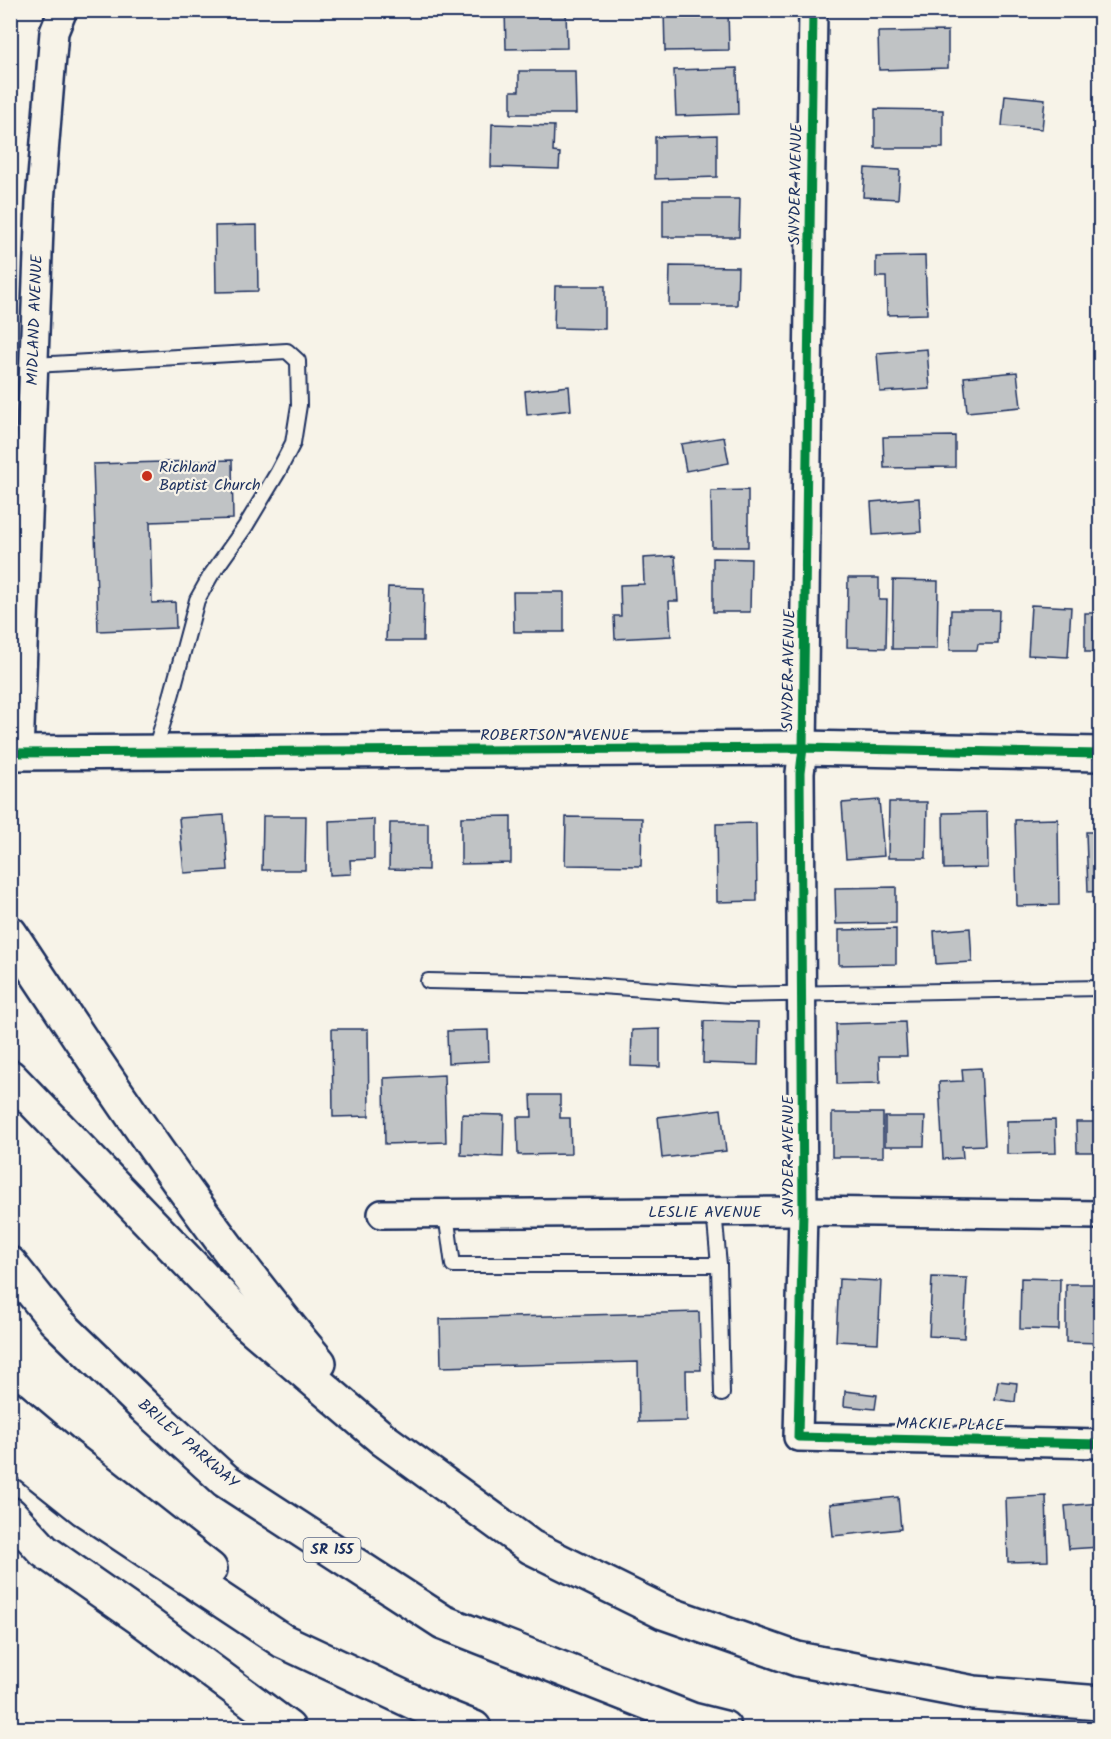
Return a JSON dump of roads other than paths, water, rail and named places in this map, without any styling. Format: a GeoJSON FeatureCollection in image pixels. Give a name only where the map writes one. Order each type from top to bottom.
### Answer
{"type":"FeatureCollection","features":[{"type":"Feature","properties":{"kind":"main road","name":"ROBERTSON AVENUE"},"geometry":{"type":"LineString","coordinates":[[15,753],[803,748],[1101,754]]}},
{"type":"Feature","properties":{"kind":"main road"},"geometry":{"type":"LineString","coordinates":[[10,933],[110,1083],[265,1299],[384,1440]]}},
{"type":"Feature","properties":{"kind":"main road"},"geometry":{"type":"LineString","coordinates":[[10,1077],[246,1322],[384,1440],[531,1547],[663,1612],[797,1659],[974,1693],[1101,1703]]}},
{"type":"Feature","properties":{"kind":"main road","name":"BRILEY PARKWAY"},"geometry":{"type":"LineString","coordinates":[[10,1264],[54,1319],[145,1407],[236,1488],[443,1622],[692,1720],[724,1728]]}},
{"type":"Feature","properties":{"kind":"main road"},"geometry":{"type":"LineString","coordinates":[[10,1408],[211,1570],[439,1714]]}},
{"type":"Feature","properties":{"kind":"main road"},"geometry":{"type":"LineString","coordinates":[[10,1450],[84,1509],[283,1641],[474,1728]]}},
{"type":"Feature","properties":{"kind":"main road"},"geometry":{"type":"LineString","coordinates":[[10,1514],[44,1551],[140,1618],[288,1728]]}},
{"type":"Feature","properties":{"kind":"street","name":"SNYDER AVENUE"},"geometry":{"type":"LineString","coordinates":[[798,1437],[803,1211],[800,773],[803,748],[813,10]]}},
{"type":"Feature","properties":{"kind":"street","name":"MIDLAND AVENUE"},"geometry":{"type":"LineString","coordinates":[[15,753],[40,202],[58,21]]}},
{"type":"Feature","properties":{"kind":"street","name":"LESLIE AVENUE"},"geometry":{"type":"LineString","coordinates":[[382,1215],[803,1211],[1101,1215]]}},
{"type":"Feature","properties":{"kind":"street","name":"MACKIE PLACE"},"geometry":{"type":"LineString","coordinates":[[798,1437],[1101,1444]]}},
{"type":"Feature","properties":{"kind":"lane"},"geometry":{"type":"LineString","coordinates":[[34,365],[287,351],[298,361],[299,405],[293,442],[245,527],[211,575],[197,600],[154,753]]}},
{"type":"Feature","properties":{"kind":"lane"},"geometry":{"type":"LineString","coordinates":[[428,981],[571,984],[734,995],[1101,988]]}},
{"type":"Feature","properties":{"kind":"lane"},"geometry":{"type":"LineString","coordinates":[[714,1211],[719,1266],[722,1394]]}},
{"type":"Feature","properties":{"kind":"lane"},"geometry":{"type":"LineString","coordinates":[[446,1214],[453,1265],[719,1266]]}},
{"type":"Feature","properties":{"kind":"place","name":"Richland Baptist Church"},"geometry":{"type":"Point","coordinates":[147,476]}}]}
